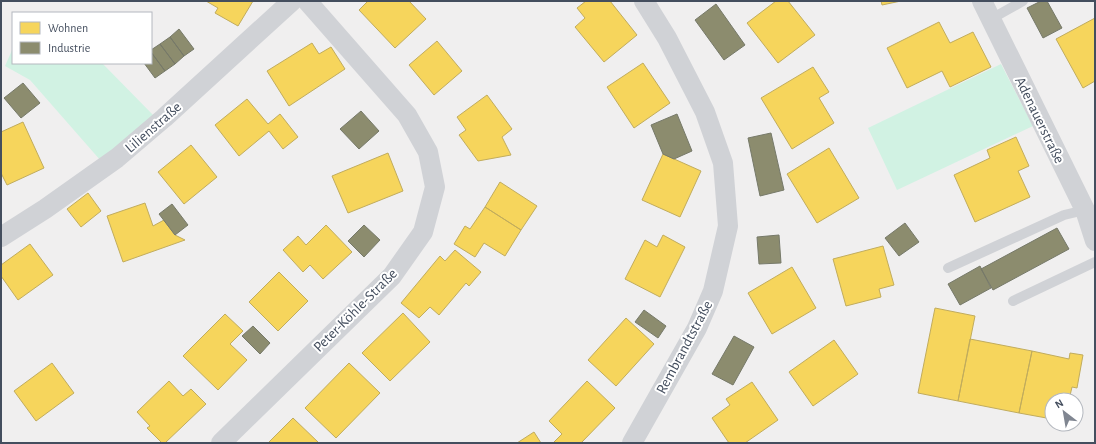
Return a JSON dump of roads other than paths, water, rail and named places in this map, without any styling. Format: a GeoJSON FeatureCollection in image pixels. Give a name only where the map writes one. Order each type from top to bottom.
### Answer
{"type":"FeatureCollection","features":[{"type":"Feature","properties":{"kind":"street","name":"Lilienstraße"},"geometry":{"type":"LineString","coordinates":[[1,237],[45,209],[117,158],[169,113],[292,1]]}},
{"type":"Feature","properties":{"kind":"street","name":"Peter-Köhle-Straße"},"geometry":{"type":"LineString","coordinates":[[221,443],[392,276],[423,232],[435,187],[428,152],[407,115],[307,1]]}},
{"type":"Feature","properties":{"kind":"street","name":"Rembrandtstraße"},"geometry":{"type":"LineString","coordinates":[[632,443],[697,328],[713,291],[728,226],[723,163],[706,112],[667,38],[644,1]]}},
{"type":"Feature","properties":{"kind":"street","name":"Adenauerstraße"},"geometry":{"type":"LineString","coordinates":[[982,1],[1085,210],[1095,241]]}},
{"type":"Feature","properties":{"kind":"lane"},"geometry":{"type":"LineString","coordinates":[[990,19],[1023,1]]}},
{"type":"Feature","properties":{"kind":"lane"},"geometry":{"type":"LineString","coordinates":[[948,268],[1064,215],[1085,210]]}},
{"type":"Feature","properties":{"kind":"lane"},"geometry":{"type":"LineString","coordinates":[[1013,301],[1095,262]]}}]}
